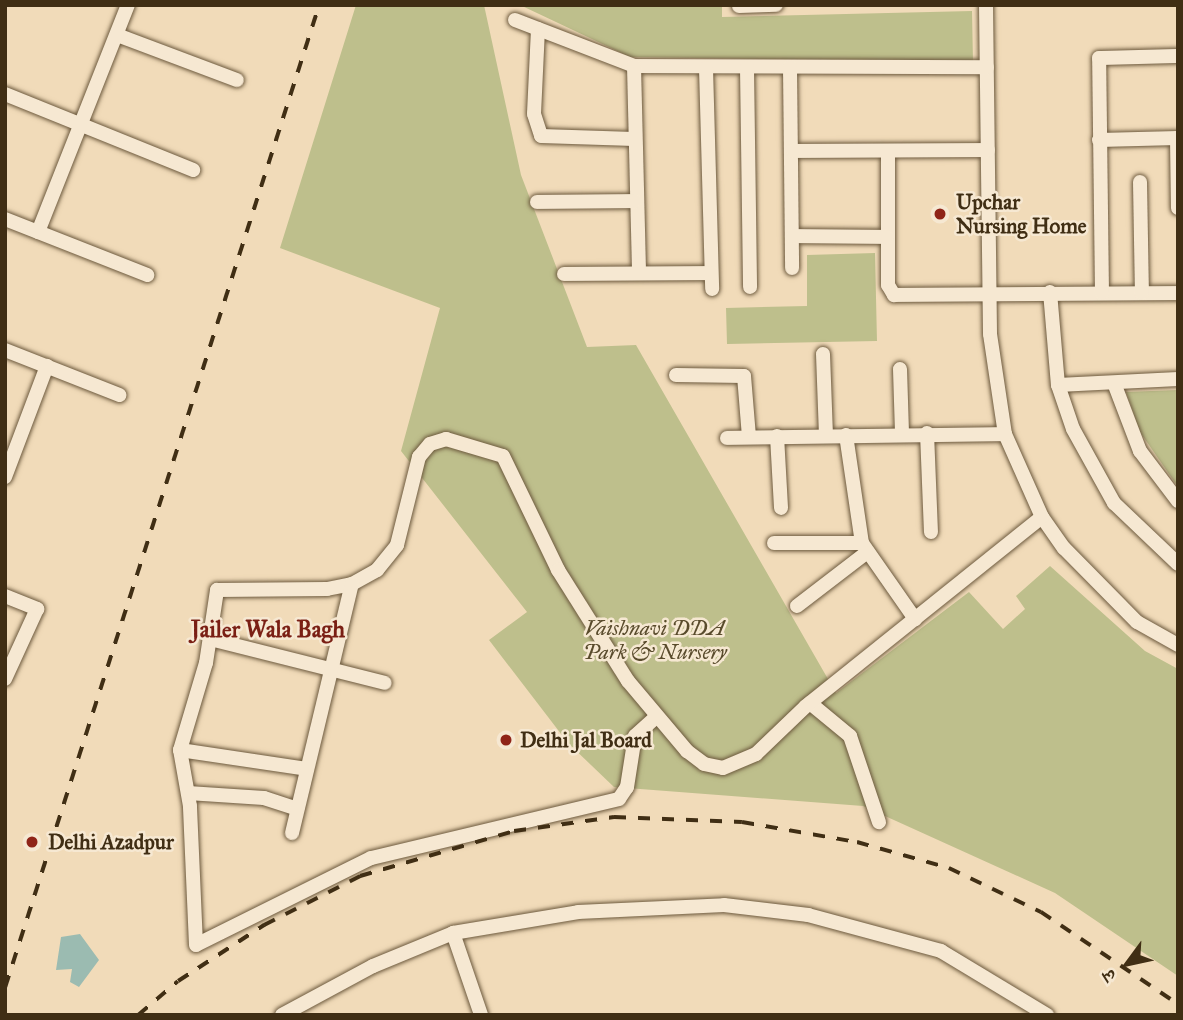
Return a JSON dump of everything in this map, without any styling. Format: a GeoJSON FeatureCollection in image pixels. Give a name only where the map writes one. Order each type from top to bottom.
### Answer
{"type":"FeatureCollection","features":[{"type":"Feature","properties":{"kind":"street"},"geometry":{"type":"LineString","coordinates":[[38,232],[128,5]]}},
{"type":"Feature","properties":{"kind":"street"},"geometry":{"type":"LineString","coordinates":[[739,6],[776,5]]}},
{"type":"Feature","properties":{"kind":"street"},"geometry":{"type":"LineString","coordinates":[[986,5],[989,291],[995,394],[1005,434],[1042,517],[1111,599],[1143,627],[1178,645]]}},
{"type":"Feature","properties":{"kind":"street"},"geometry":{"type":"LineString","coordinates":[[515,20],[634,66],[987,67]]}},
{"type":"Feature","properties":{"kind":"street"},"geometry":{"type":"LineString","coordinates":[[538,29],[534,114],[541,136],[634,139]]}},
{"type":"Feature","properties":{"kind":"street"},"geometry":{"type":"LineString","coordinates":[[117,35],[237,80]]}},
{"type":"Feature","properties":{"kind":"street"},"geometry":{"type":"LineString","coordinates":[[1102,293],[1100,58],[1178,56]]}},
{"type":"Feature","properties":{"kind":"street"},"geometry":{"type":"LineString","coordinates":[[634,66],[635,201],[639,273]]}},
{"type":"Feature","properties":{"kind":"street"},"geometry":{"type":"LineString","coordinates":[[790,67],[793,151],[792,268]]}},
{"type":"Feature","properties":{"kind":"street"},"geometry":{"type":"LineString","coordinates":[[706,68],[712,289]]}},
{"type":"Feature","properties":{"kind":"street"},"geometry":{"type":"LineString","coordinates":[[747,68],[750,287]]}},
{"type":"Feature","properties":{"kind":"street"},"geometry":{"type":"LineString","coordinates":[[5,94],[193,170]]}},
{"type":"Feature","properties":{"kind":"street"},"geometry":{"type":"LineString","coordinates":[[1099,140],[1178,138],[1178,208]]}},
{"type":"Feature","properties":{"kind":"street"},"geometry":{"type":"LineString","coordinates":[[793,151],[988,150]]}},
{"type":"Feature","properties":{"kind":"street"},"geometry":{"type":"LineString","coordinates":[[888,151],[888,285],[894,295],[989,291],[1178,293]]}},
{"type":"Feature","properties":{"kind":"street"},"geometry":{"type":"LineString","coordinates":[[1140,182],[1142,293]]}},
{"type":"Feature","properties":{"kind":"street"},"geometry":{"type":"LineString","coordinates":[[537,202],[635,201]]}},
{"type":"Feature","properties":{"kind":"street"},"geometry":{"type":"LineString","coordinates":[[5,219],[147,275]]}},
{"type":"Feature","properties":{"kind":"street"},"geometry":{"type":"LineString","coordinates":[[793,236],[887,237]]}},
{"type":"Feature","properties":{"kind":"street"},"geometry":{"type":"LineString","coordinates":[[564,274],[711,273]]}},
{"type":"Feature","properties":{"kind":"street"},"geometry":{"type":"LineString","coordinates":[[1050,292],[1058,385],[1073,429],[1114,503],[1178,564]]}},
{"type":"Feature","properties":{"kind":"street"},"geometry":{"type":"LineString","coordinates":[[5,350],[119,395]]}},
{"type":"Feature","properties":{"kind":"street"},"geometry":{"type":"LineString","coordinates":[[823,354],[826,435]]}},
{"type":"Feature","properties":{"kind":"street"},"geometry":{"type":"LineString","coordinates":[[5,477],[47,366]]}},
{"type":"Feature","properties":{"kind":"street"},"geometry":{"type":"LineString","coordinates":[[901,369],[902,434]]}},
{"type":"Feature","properties":{"kind":"street"},"geometry":{"type":"LineString","coordinates":[[676,375],[744,376],[749,437]]}},
{"type":"Feature","properties":{"kind":"street"},"geometry":{"type":"LineString","coordinates":[[1058,385],[1178,379]]}},
{"type":"Feature","properties":{"kind":"street"},"geometry":{"type":"LineString","coordinates":[[1114,383],[1140,451],[1178,501]]}},
{"type":"Feature","properties":{"kind":"street"},"geometry":{"type":"LineString","coordinates":[[727,438],[927,433],[1005,434]]}},
{"type":"Feature","properties":{"kind":"street"},"geometry":{"type":"LineString","coordinates":[[927,433],[931,533]]}},
{"type":"Feature","properties":{"kind":"street"},"geometry":{"type":"LineString","coordinates":[[846,435],[864,548],[915,619]]}},
{"type":"Feature","properties":{"kind":"street"},"geometry":{"type":"LineString","coordinates":[[777,436],[781,508]]}},
{"type":"Feature","properties":{"kind":"street"},"geometry":{"type":"LineString","coordinates":[[656,717],[635,736],[627,787],[619,799],[371,858],[325,877],[199,947],[188,793],[180,750],[210,639],[219,587],[327,589],[352,584],[394,552],[426,446],[446,439],[497,452],[507,461],[592,628],[656,717],[704,764],[733,768],[756,754],[810,703],[1042,517]]}},
{"type":"Feature","properties":{"kind":"street"},"geometry":{"type":"LineString","coordinates":[[774,543],[864,548]]}},
{"type":"Feature","properties":{"kind":"street"},"geometry":{"type":"LineString","coordinates":[[797,606],[864,548]]}},
{"type":"Feature","properties":{"kind":"street"},"geometry":{"type":"LineString","coordinates":[[292,834],[352,584]]}},
{"type":"Feature","properties":{"kind":"street"},"geometry":{"type":"LineString","coordinates":[[5,596],[37,609],[5,679]]}},
{"type":"Feature","properties":{"kind":"street"},"geometry":{"type":"LineString","coordinates":[[210,639],[385,683]]}},
{"type":"Feature","properties":{"kind":"street"},"geometry":{"type":"LineString","coordinates":[[810,703],[849,736],[879,822]]}},
{"type":"Feature","properties":{"kind":"street"},"geometry":{"type":"LineString","coordinates":[[180,750],[306,769]]}},
{"type":"Feature","properties":{"kind":"street"},"geometry":{"type":"LineString","coordinates":[[188,793],[264,798],[297,809]]}},
{"type":"Feature","properties":{"kind":"street"},"geometry":{"type":"LineString","coordinates":[[282,1015],[396,955],[453,933],[578,912],[755,907],[808,915],[941,951],[1048,1015]]}},
{"type":"Feature","properties":{"kind":"street"},"geometry":{"type":"LineString","coordinates":[[453,933],[481,1015]]}},
{"type":"Feature","properties":{"kind":"green space","name":"Vaishnavi DDA Park & Nursery"},"geometry":{"type":"Polygon","coordinates":[[[356,5],[484,5],[521,175],[587,347],[636,345],[836,693],[969,592],[1003,629],[1025,609],[1016,596],[1050,566],[1145,651],[1178,669],[1178,976],[1055,893],[863,806],[614,787],[568,743],[489,640],[527,612],[401,451],[440,308],[280,248],[356,5]]]}},
{"type":"Feature","properties":{"kind":"green space"},"geometry":{"type":"Polygon","coordinates":[[[520,5],[722,5],[722,17],[972,11],[973,62],[630,57],[520,5]]]}},
{"type":"Feature","properties":{"kind":"green space"},"geometry":{"type":"Polygon","coordinates":[[[875,253],[877,341],[727,344],[726,308],[807,306],[807,255],[875,253]]]}},
{"type":"Feature","properties":{"kind":"green space"},"geometry":{"type":"Polygon","coordinates":[[[1178,390],[1178,487],[1140,432],[1126,392],[1178,390]]]}},
{"type":"Feature","properties":{"kind":"water"},"geometry":{"type":"Polygon","coordinates":[[[80,934],[99,960],[79,987],[70,982],[72,969],[56,970],[61,937],[80,934]]]}},
{"type":"Feature","properties":{"kind":"railway"},"geometry":{"type":"LineString","coordinates":[[5,987],[319,5]]}},
{"type":"Feature","properties":{"kind":"railway"},"geometry":{"type":"LineString","coordinates":[[138,1015],[178,981],[264,925],[360,876],[514,831],[614,817],[742,822],[857,842],[949,868],[1041,912],[1178,1004]]}},
{"type":"Feature","properties":{"kind":"place","name":"Upchar Nursing Home"},"geometry":{"type":"Point","coordinates":[940,214]}},
{"type":"Feature","properties":{"kind":"place","name":"Delhi Jal Board"},"geometry":{"type":"Point","coordinates":[506,740]}},
{"type":"Feature","properties":{"kind":"place","name":"Delhi Azadpur"},"geometry":{"type":"Point","coordinates":[32,842]}},
{"type":"Feature","properties":{"kind":"district","name":"Jailer Wala Bagh"},"geometry":{"type":"Point","coordinates":[268,629]}}]}
